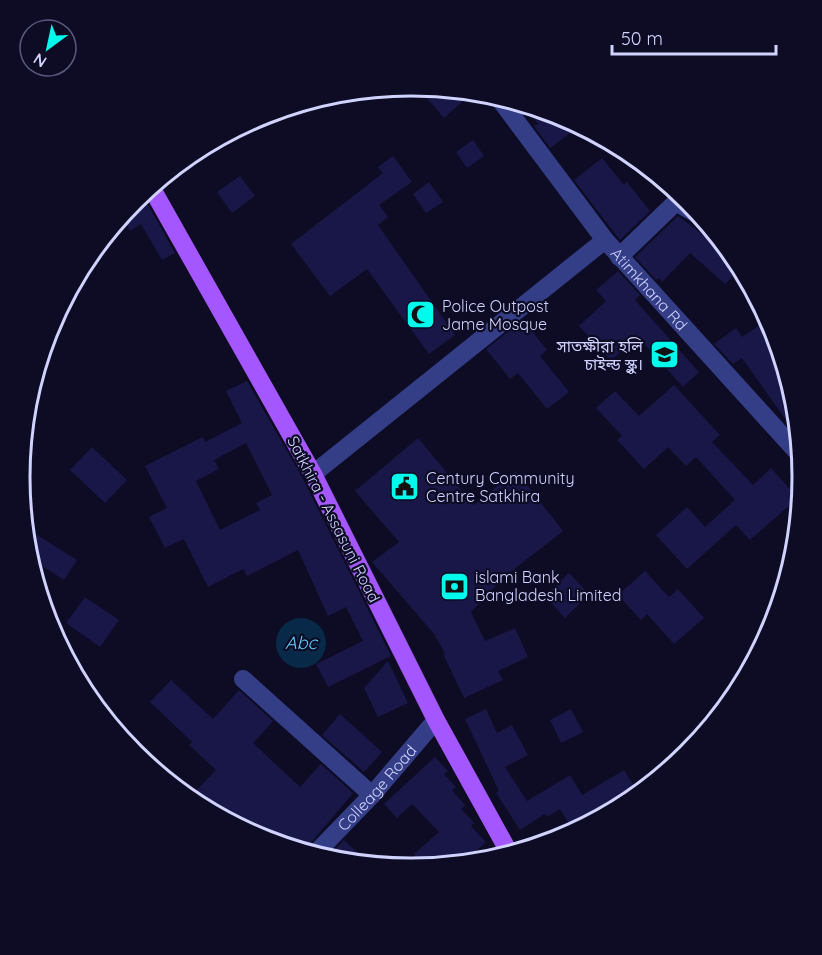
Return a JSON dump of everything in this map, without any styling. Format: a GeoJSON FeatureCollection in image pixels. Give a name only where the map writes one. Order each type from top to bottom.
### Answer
{"type":"FeatureCollection","features":[{"type":"Feature","properties":{"kind":"main road","name":"Satkhira - Assasuni Road"},"geometry":{"type":"LineString","coordinates":[[156,195],[314,474],[436,720],[506,847]]}},
{"type":"Feature","properties":{"kind":"street"},"geometry":{"type":"LineString","coordinates":[[506,108],[605,240]]}},
{"type":"Feature","properties":{"kind":"street"},"geometry":{"type":"LineString","coordinates":[[620,257],[675,203]]}},
{"type":"Feature","properties":{"kind":"street","name":"Atimkhana Rd"},"geometry":{"type":"LineString","coordinates":[[314,474],[605,240],[790,445]]}},
{"type":"Feature","properties":{"kind":"street"},"geometry":{"type":"LineString","coordinates":[[243,679],[372,795]]}},
{"type":"Feature","properties":{"kind":"street","name":"Colleage Road"},"geometry":{"type":"LineString","coordinates":[[321,848],[372,795],[436,720]]}},
{"type":"Feature","properties":{"kind":"water","name":"Abc"},"geometry":{"type":"Polygon","coordinates":[[[301,618],[315,622],[322,629],[326,643],[322,657],[315,664],[301,668],[287,664],[280,657],[276,643],[280,629],[287,622],[301,618]]]}},
{"type":"Feature","properties":{"kind":"building"},"geometry":{"type":"Polygon","coordinates":[[[425,97],[464,100],[444,118],[425,97]]]}},
{"type":"Feature","properties":{"kind":"building"},"geometry":{"type":"Polygon","coordinates":[[[533,117],[571,132],[550,148],[534,126],[538,124],[533,117]]]}},
{"type":"Feature","properties":{"kind":"building"},"geometry":{"type":"Polygon","coordinates":[[[473,140],[484,156],[467,168],[456,152],[473,140]]]}},
{"type":"Feature","properties":{"kind":"building"},"geometry":{"type":"Polygon","coordinates":[[[393,156],[412,182],[379,205],[388,217],[378,225],[455,335],[429,354],[367,269],[330,296],[291,244],[383,173],[378,167],[393,156]]]}},
{"type":"Feature","properties":{"kind":"building"},"geometry":{"type":"Polygon","coordinates":[[[602,158],[624,185],[627,182],[650,211],[620,240],[574,180],[602,158]]]}},
{"type":"Feature","properties":{"kind":"building"},"geometry":{"type":"Polygon","coordinates":[[[240,176],[255,196],[232,213],[217,192],[240,176]]]}},
{"type":"Feature","properties":{"kind":"building"},"geometry":{"type":"Polygon","coordinates":[[[429,182],[443,202],[426,213],[413,194],[429,182]]]}},
{"type":"Feature","properties":{"kind":"building"},"geometry":{"type":"Polygon","coordinates":[[[147,203],[175,253],[162,260],[141,224],[130,231],[126,224],[147,203]]]}},
{"type":"Feature","properties":{"kind":"building"},"geometry":{"type":"Polygon","coordinates":[[[678,216],[704,235],[734,275],[725,284],[690,253],[662,282],[659,278],[656,280],[635,257],[678,216]]]}},
{"type":"Feature","properties":{"kind":"building"},"geometry":{"type":"Polygon","coordinates":[[[618,271],[640,295],[635,300],[699,372],[683,387],[637,336],[611,361],[579,326],[606,301],[596,290],[618,271]]]}},
{"type":"Feature","properties":{"kind":"building"},"geometry":{"type":"Polygon","coordinates":[[[523,320],[547,350],[540,356],[569,392],[547,409],[518,373],[510,379],[486,349],[523,320]]]}},
{"type":"Feature","properties":{"kind":"building"},"geometry":{"type":"Polygon","coordinates":[[[760,325],[779,379],[788,423],[742,358],[733,364],[714,344],[736,328],[742,337],[760,325]]]}},
{"type":"Feature","properties":{"kind":"building"},"geometry":{"type":"Polygon","coordinates":[[[247,381],[303,479],[391,656],[328,687],[316,664],[363,641],[346,607],[328,616],[298,550],[247,576],[243,569],[208,587],[184,539],[165,548],[149,517],[167,508],[145,466],[203,437],[205,442],[242,423],[226,391],[247,381]],[[246,443],[214,460],[219,469],[196,481],[220,530],[260,510],[256,503],[272,495],[246,443]]]}},
{"type":"Feature","properties":{"kind":"building"},"geometry":{"type":"Polygon","coordinates":[[[674,385],[720,435],[712,442],[753,485],[771,468],[791,491],[791,504],[750,540],[736,525],[687,569],[656,535],[687,507],[705,527],[735,500],[696,457],[686,466],[668,447],[644,469],[617,440],[622,436],[596,408],[615,391],[639,416],[674,385]]]}},
{"type":"Feature","properties":{"kind":"building"},"geometry":{"type":"Polygon","coordinates":[[[418,438],[474,505],[516,471],[563,531],[504,577],[471,612],[485,641],[515,628],[528,657],[498,671],[503,680],[464,698],[443,654],[445,653],[434,634],[372,562],[399,542],[355,491],[418,438]]]}},
{"type":"Feature","properties":{"kind":"building"},"geometry":{"type":"Polygon","coordinates":[[[92,447],[127,480],[105,503],[70,470],[92,447]]]}},
{"type":"Feature","properties":{"kind":"building"},"geometry":{"type":"Polygon","coordinates":[[[34,533],[77,560],[64,580],[40,565],[34,533]]]}},
{"type":"Feature","properties":{"kind":"building"},"geometry":{"type":"Polygon","coordinates":[[[645,571],[669,597],[678,589],[704,618],[674,644],[647,614],[641,620],[618,595],[645,571]]]}},
{"type":"Feature","properties":{"kind":"building"},"geometry":{"type":"Polygon","coordinates":[[[569,573],[589,594],[565,618],[545,596],[569,573]]]}},
{"type":"Feature","properties":{"kind":"building"},"geometry":{"type":"Polygon","coordinates":[[[85,597],[119,620],[100,647],[66,623],[85,597]]]}},
{"type":"Feature","properties":{"kind":"building"},"geometry":{"type":"Polygon","coordinates":[[[388,661],[408,703],[378,717],[364,688],[388,661]]]}},
{"type":"Feature","properties":{"kind":"building"},"geometry":{"type":"Polygon","coordinates":[[[171,680],[213,719],[239,690],[273,721],[253,743],[300,787],[321,764],[353,793],[309,845],[242,819],[195,791],[216,770],[189,745],[192,742],[150,702],[171,680]]]}},
{"type":"Feature","properties":{"kind":"building"},"geometry":{"type":"Polygon","coordinates":[[[486,709],[497,733],[512,725],[528,755],[505,767],[527,801],[570,775],[582,795],[624,770],[634,786],[602,807],[569,824],[560,809],[547,817],[545,814],[520,830],[496,793],[499,791],[465,719],[486,709]]]}},
{"type":"Feature","properties":{"kind":"building"},"geometry":{"type":"Polygon","coordinates":[[[571,709],[583,732],[561,743],[550,720],[571,709]]]}},
{"type":"Feature","properties":{"kind":"building"},"geometry":{"type":"Polygon","coordinates":[[[340,714],[382,752],[364,772],[322,735],[340,714]]]}},
{"type":"Feature","properties":{"kind":"building"},"geometry":{"type":"Polygon","coordinates":[[[435,757],[448,771],[444,774],[456,787],[452,790],[465,805],[461,809],[474,823],[471,826],[486,842],[474,853],[418,858],[414,854],[439,832],[412,804],[397,818],[384,804],[435,757]]]}},
{"type":"Feature","properties":{"kind":"building"},"geometry":{"type":"Polygon","coordinates":[[[344,840],[360,855],[337,851],[334,850],[344,840]]]}},
{"type":"Feature","properties":{"kind":"place","name":"Police Outpost Jame Mosque"},"geometry":{"type":"Point","coordinates":[421,315]}},
{"type":"Feature","properties":{"kind":"place","name":"সাতক্ষীরা হলি চাইল্ড স্কুল।"},"geometry":{"type":"Point","coordinates":[664,355]}},
{"type":"Feature","properties":{"kind":"place","name":"Century Community Centre Satkhira"},"geometry":{"type":"Point","coordinates":[405,487]}},
{"type":"Feature","properties":{"kind":"place","name":"islami Bank Bangladesh Limited"},"geometry":{"type":"Point","coordinates":[454,586]}}]}
